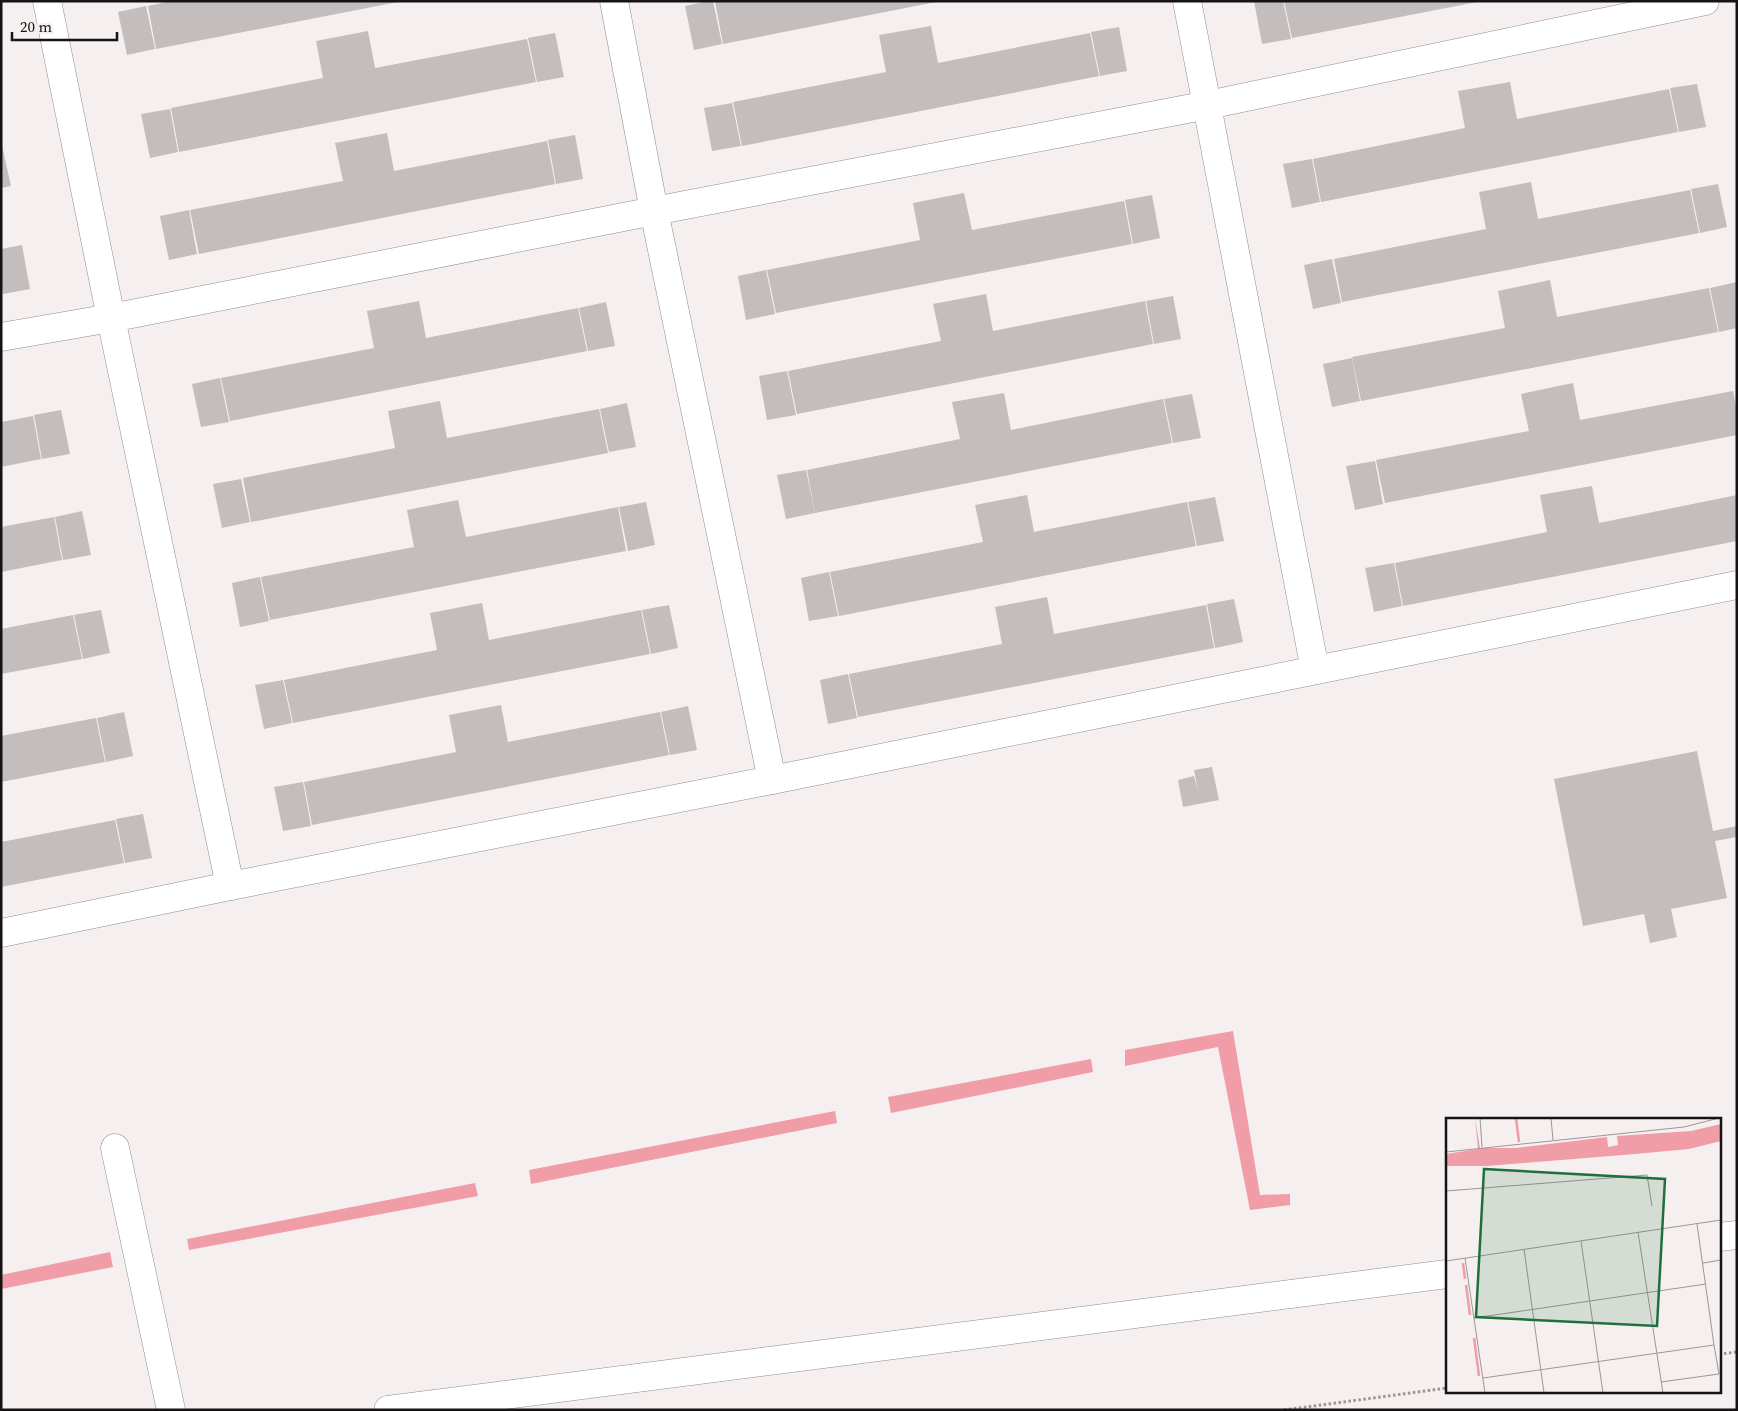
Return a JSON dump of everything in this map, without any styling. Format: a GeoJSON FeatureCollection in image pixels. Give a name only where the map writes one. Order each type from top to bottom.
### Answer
{"type":"FeatureCollection","features":[{"type":"Feature","properties":{"kind":"lane"},"geometry":{"type":"LineString","coordinates":[[47,1],[111,318],[230,886]]}},
{"type":"Feature","properties":{"kind":"lane"},"geometry":{"type":"LineString","coordinates":[[614,1],[654,211],[772,780]]}},
{"type":"Feature","properties":{"kind":"lane"},"geometry":{"type":"LineString","coordinates":[[1187,1],[1315,670]]}},
{"type":"Feature","properties":{"kind":"lane"},"geometry":{"type":"LineString","coordinates":[[1,337],[111,318],[654,211],[1208,105],[1705,1]]}},
{"type":"Feature","properties":{"kind":"lane"},"geometry":{"type":"LineString","coordinates":[[1,933],[230,886],[772,780],[1737,585]]}},
{"type":"Feature","properties":{"kind":"lane"},"geometry":{"type":"LineString","coordinates":[[115,1148],[171,1410]]}},
{"type":"Feature","properties":{"kind":"lane"},"geometry":{"type":"LineString","coordinates":[[1720,1237],[1737,1234]]}},
{"type":"Feature","properties":{"kind":"lane"},"geometry":{"type":"LineString","coordinates":[[388,1410],[1446,1274]]}},
{"type":"Feature","properties":{"kind":"path"},"geometry":{"type":"LineString","coordinates":[[1720,1354],[1737,1352]]}},
{"type":"Feature","properties":{"kind":"path"},"geometry":{"type":"LineString","coordinates":[[1284,1410],[1446,1388]]}},
{"type":"Feature","properties":{"kind":"shaded area"},"geometry":{"type":"Polygon","coordinates":[[[1233,1031],[1260,1195],[1290,1194],[1290,1205],[1250,1210],[1218,1047],[1125,1066],[1125,1050],[1233,1031]]]}},
{"type":"Feature","properties":{"kind":"shaded area"},"geometry":{"type":"Polygon","coordinates":[[[1091,1059],[1093,1072],[891,1113],[888,1097],[1091,1059]]]}},
{"type":"Feature","properties":{"kind":"shaded area"},"geometry":{"type":"Polygon","coordinates":[[[835,1111],[837,1123],[531,1184],[529,1170],[835,1111]]]}},
{"type":"Feature","properties":{"kind":"shaded area"},"geometry":{"type":"Polygon","coordinates":[[[475,1183],[478,1196],[189,1250],[187,1239],[475,1183]]]}},
{"type":"Feature","properties":{"kind":"shaded area"},"geometry":{"type":"Polygon","coordinates":[[[110,1252],[113,1267],[1,1289],[1,1275],[110,1252]]]}},
{"type":"Feature","properties":{"kind":"building"},"geometry":{"type":"Polygon","coordinates":[[[171,1],[398,2],[156,49],[148,6],[171,1]]]}},
{"type":"Feature","properties":{"kind":"building"},"geometry":{"type":"Polygon","coordinates":[[[713,1],[722,44],[694,50],[685,6],[713,1]]]}},
{"type":"Feature","properties":{"kind":"building"},"geometry":{"type":"Polygon","coordinates":[[[715,1],[936,1],[936,2],[723,44],[715,1]]]}},
{"type":"Feature","properties":{"kind":"building"},"geometry":{"type":"Polygon","coordinates":[[[1254,1],[1283,1],[1291,39],[1262,44],[1254,1]]]}},
{"type":"Feature","properties":{"kind":"building"},"geometry":{"type":"Polygon","coordinates":[[[1284,1],[1477,1],[1477,2],[1292,38],[1284,1]]]}},
{"type":"Feature","properties":{"kind":"building"},"geometry":{"type":"Polygon","coordinates":[[[146,6],[155,49],[127,55],[118,12],[146,6]]]}},
{"type":"Feature","properties":{"kind":"building"},"geometry":{"type":"Polygon","coordinates":[[[931,26],[938,63],[1090,33],[1099,76],[742,146],[733,102],[886,72],[879,35],[931,26]]]}},
{"type":"Feature","properties":{"kind":"building"},"geometry":{"type":"Polygon","coordinates":[[[1119,27],[1127,71],[1100,76],[1091,32],[1119,27]]]}},
{"type":"Feature","properties":{"kind":"building"},"geometry":{"type":"Polygon","coordinates":[[[368,31],[375,68],[527,39],[536,82],[179,152],[171,108],[323,78],[316,41],[368,31]]]}},
{"type":"Feature","properties":{"kind":"building"},"geometry":{"type":"Polygon","coordinates":[[[555,33],[564,77],[537,82],[528,38],[555,33]]]}},
{"type":"Feature","properties":{"kind":"building"},"geometry":{"type":"Polygon","coordinates":[[[1510,82],[1517,119],[1669,89],[1678,132],[1321,202],[1313,159],[1465,128],[1458,91],[1510,82]]]}},
{"type":"Feature","properties":{"kind":"building"},"geometry":{"type":"Polygon","coordinates":[[[1697,84],[1706,127],[1679,132],[1670,88],[1697,84]]]}},
{"type":"Feature","properties":{"kind":"building"},"geometry":{"type":"Polygon","coordinates":[[[732,103],[741,146],[712,151],[704,108],[732,103]]]}},
{"type":"Feature","properties":{"kind":"building"},"geometry":{"type":"Polygon","coordinates":[[[170,109],[178,152],[150,158],[141,114],[170,109]]]}},
{"type":"Feature","properties":{"kind":"building"},"geometry":{"type":"Polygon","coordinates":[[[387,133],[394,171],[547,141],[555,184],[199,254],[190,210],[343,181],[335,143],[387,133]]]}},
{"type":"Feature","properties":{"kind":"building"},"geometry":{"type":"Polygon","coordinates":[[[575,135],[583,179],[556,184],[548,140],[575,135]]]}},
{"type":"Feature","properties":{"kind":"building"},"geometry":{"type":"Polygon","coordinates":[[[1,141],[11,186],[1,188],[1,141]]]}},
{"type":"Feature","properties":{"kind":"building"},"geometry":{"type":"Polygon","coordinates":[[[1312,159],[1320,202],[1292,208],[1283,164],[1312,159]]]}},
{"type":"Feature","properties":{"kind":"building"},"geometry":{"type":"Polygon","coordinates":[[[1531,182],[1538,219],[1690,190],[1699,233],[1342,302],[1334,259],[1486,229],[1479,192],[1531,182]]]}},
{"type":"Feature","properties":{"kind":"building"},"geometry":{"type":"Polygon","coordinates":[[[1718,184],[1727,227],[1700,233],[1691,189],[1718,184]]]}},
{"type":"Feature","properties":{"kind":"building"},"geometry":{"type":"Polygon","coordinates":[[[964,193],[972,230],[1124,201],[1132,244],[776,313],[767,270],[920,240],[913,203],[964,193]]]}},
{"type":"Feature","properties":{"kind":"building"},"geometry":{"type":"Polygon","coordinates":[[[1152,195],[1160,238],[1133,244],[1125,200],[1152,195]]]}},
{"type":"Feature","properties":{"kind":"building"},"geometry":{"type":"Polygon","coordinates":[[[189,210],[197,254],[169,260],[160,216],[189,210]]]}},
{"type":"Feature","properties":{"kind":"building"},"geometry":{"type":"Polygon","coordinates":[[[22,245],[30,289],[3,294],[1,283],[1,249],[22,245]]]}},
{"type":"Feature","properties":{"kind":"building"},"geometry":{"type":"Polygon","coordinates":[[[1332,259],[1341,303],[1313,309],[1304,265],[1332,259]]]}},
{"type":"Feature","properties":{"kind":"building"},"geometry":{"type":"Polygon","coordinates":[[[766,270],[775,314],[746,320],[738,276],[766,270]]]}},
{"type":"Feature","properties":{"kind":"building"},"geometry":{"type":"Polygon","coordinates":[[[1550,280],[1557,317],[1709,288],[1718,332],[1361,401],[1352,357],[1505,328],[1498,291],[1550,280]]]}},
{"type":"Feature","properties":{"kind":"building"},"geometry":{"type":"Polygon","coordinates":[[[1737,282],[1737,328],[1719,332],[1710,288],[1737,282]]]}},
{"type":"Feature","properties":{"kind":"building"},"geometry":{"type":"Polygon","coordinates":[[[986,294],[993,331],[1145,301],[1153,344],[797,414],[788,371],[941,341],[933,304],[986,294]]]}},
{"type":"Feature","properties":{"kind":"building"},"geometry":{"type":"Polygon","coordinates":[[[1173,296],[1181,339],[1154,344],[1146,301],[1173,296]]]}},
{"type":"Feature","properties":{"kind":"building"},"geometry":{"type":"Polygon","coordinates":[[[419,301],[426,338],[578,308],[587,351],[230,421],[221,378],[374,348],[367,311],[419,301]]]}},
{"type":"Feature","properties":{"kind":"building"},"geometry":{"type":"Polygon","coordinates":[[[606,302],[615,346],[588,351],[579,308],[606,302]]]}},
{"type":"Feature","properties":{"kind":"building"},"geometry":{"type":"Polygon","coordinates":[[[1352,358],[1360,401],[1332,407],[1323,364],[1352,358]]]}},
{"type":"Feature","properties":{"kind":"building"},"geometry":{"type":"Polygon","coordinates":[[[787,371],[796,415],[767,420],[759,376],[787,371]]]}},
{"type":"Feature","properties":{"kind":"building"},"geometry":{"type":"Polygon","coordinates":[[[220,378],[229,422],[201,427],[192,384],[220,378]]]}},
{"type":"Feature","properties":{"kind":"building"},"geometry":{"type":"Polygon","coordinates":[[[1573,383],[1580,420],[1733,391],[1737,412],[1737,435],[1385,503],[1376,460],[1529,431],[1521,394],[1573,383]]]}},
{"type":"Feature","properties":{"kind":"building"},"geometry":{"type":"Polygon","coordinates":[[[1004,393],[1011,430],[1163,399],[1172,443],[815,513],[807,470],[960,439],[952,402],[1004,393]]]}},
{"type":"Feature","properties":{"kind":"building"},"geometry":{"type":"Polygon","coordinates":[[[1192,394],[1201,438],[1173,443],[1164,399],[1192,394]]]}},
{"type":"Feature","properties":{"kind":"building"},"geometry":{"type":"Polygon","coordinates":[[[440,401],[447,438],[599,409],[608,453],[251,522],[243,478],[395,448],[388,411],[440,401]]]}},
{"type":"Feature","properties":{"kind":"building"},"geometry":{"type":"Polygon","coordinates":[[[627,403],[636,447],[609,452],[600,409],[627,403]]]}},
{"type":"Feature","properties":{"kind":"building"},"geometry":{"type":"Polygon","coordinates":[[[61,410],[70,454],[42,459],[34,415],[61,410]]]}},
{"type":"Feature","properties":{"kind":"building"},"geometry":{"type":"Polygon","coordinates":[[[33,416],[41,459],[1,467],[1,422],[33,416]]]}},
{"type":"Feature","properties":{"kind":"building"},"geometry":{"type":"Polygon","coordinates":[[[1375,461],[1383,504],[1355,510],[1346,466],[1375,461]]]}},
{"type":"Feature","properties":{"kind":"building"},"geometry":{"type":"Polygon","coordinates":[[[806,470],[815,513],[786,519],[777,475],[806,470]]]}},
{"type":"Feature","properties":{"kind":"building"},"geometry":{"type":"Polygon","coordinates":[[[241,479],[250,522],[222,528],[213,484],[241,479]]]}},
{"type":"Feature","properties":{"kind":"building"},"geometry":{"type":"Polygon","coordinates":[[[1592,486],[1599,523],[1737,495],[1737,541],[1403,606],[1395,563],[1547,532],[1540,495],[1592,486]]]}},
{"type":"Feature","properties":{"kind":"building"},"geometry":{"type":"Polygon","coordinates":[[[1027,495],[1034,532],[1187,502],[1196,546],[839,616],[830,572],[983,542],[975,505],[1027,495]]]}},
{"type":"Feature","properties":{"kind":"building"},"geometry":{"type":"Polygon","coordinates":[[[1215,497],[1224,541],[1197,546],[1188,502],[1215,497]]]}},
{"type":"Feature","properties":{"kind":"building"},"geometry":{"type":"Polygon","coordinates":[[[458,500],[466,537],[618,507],[626,551],[270,620],[261,577],[414,547],[407,510],[458,500]]]}},
{"type":"Feature","properties":{"kind":"building"},"geometry":{"type":"Polygon","coordinates":[[[646,502],[655,545],[628,551],[619,507],[646,502]]]}},
{"type":"Feature","properties":{"kind":"building"},"geometry":{"type":"Polygon","coordinates":[[[82,511],[91,555],[63,560],[55,517],[82,511]]]}},
{"type":"Feature","properties":{"kind":"building"},"geometry":{"type":"Polygon","coordinates":[[[54,517],[62,560],[1,572],[1,527],[54,517]]]}},
{"type":"Feature","properties":{"kind":"building"},"geometry":{"type":"Polygon","coordinates":[[[1394,563],[1402,606],[1374,612],[1365,568],[1394,563]]]}},
{"type":"Feature","properties":{"kind":"building"},"geometry":{"type":"Polygon","coordinates":[[[829,572],[838,616],[809,621],[801,578],[829,572]]]}},
{"type":"Feature","properties":{"kind":"building"},"geometry":{"type":"Polygon","coordinates":[[[260,577],[269,621],[240,627],[232,583],[260,577]]]}},
{"type":"Feature","properties":{"kind":"building"},"geometry":{"type":"Polygon","coordinates":[[[1047,597],[1054,634],[1206,605],[1214,648],[858,717],[849,674],[1002,644],[995,607],[1047,597]]]}},
{"type":"Feature","properties":{"kind":"building"},"geometry":{"type":"Polygon","coordinates":[[[1234,599],[1243,642],[1215,648],[1207,604],[1234,599]]]}},
{"type":"Feature","properties":{"kind":"building"},"geometry":{"type":"Polygon","coordinates":[[[482,603],[489,640],[641,610],[650,654],[293,723],[284,680],[437,650],[430,613],[482,603]]]}},
{"type":"Feature","properties":{"kind":"building"},"geometry":{"type":"Polygon","coordinates":[[[669,605],[678,648],[651,654],[642,610],[669,605]]]}},
{"type":"Feature","properties":{"kind":"building"},"geometry":{"type":"Polygon","coordinates":[[[101,610],[110,653],[83,659],[74,615],[101,610]]]}},
{"type":"Feature","properties":{"kind":"building"},"geometry":{"type":"Polygon","coordinates":[[[73,615],[82,659],[1,674],[1,629],[73,615]]]}},
{"type":"Feature","properties":{"kind":"building"},"geometry":{"type":"Polygon","coordinates":[[[848,674],[857,718],[828,724],[820,680],[848,674]]]}},
{"type":"Feature","properties":{"kind":"building"},"geometry":{"type":"Polygon","coordinates":[[[283,680],[292,723],[264,729],[255,685],[283,680]]]}},
{"type":"Feature","properties":{"kind":"building"},"geometry":{"type":"Polygon","coordinates":[[[501,705],[508,742],[660,712],[669,755],[312,825],[304,782],[456,752],[449,715],[501,705]]]}},
{"type":"Feature","properties":{"kind":"building"},"geometry":{"type":"Polygon","coordinates":[[[688,706],[697,750],[670,755],[661,712],[688,706]]]}},
{"type":"Feature","properties":{"kind":"building"},"geometry":{"type":"Polygon","coordinates":[[[124,712],[133,756],[106,762],[97,718],[124,712]]]}},
{"type":"Feature","properties":{"kind":"building"},"geometry":{"type":"Polygon","coordinates":[[[96,718],[105,762],[1,782],[1,736],[96,718]]]}},
{"type":"Feature","properties":{"kind":"building"},"geometry":{"type":"Polygon","coordinates":[[[1697,751],[1713,831],[1737,826],[1737,837],[1715,841],[1727,898],[1671,909],[1677,937],[1650,943],[1644,914],[1583,926],[1554,779],[1697,751]]]}},
{"type":"Feature","properties":{"kind":"building"},"geometry":{"type":"Polygon","coordinates":[[[1212,767],[1219,800],[1183,807],[1178,780],[1194,776],[1198,790],[1194,770],[1212,767]]]}},
{"type":"Feature","properties":{"kind":"building"},"geometry":{"type":"Polygon","coordinates":[[[303,782],[311,826],[283,831],[274,787],[303,782]]]}},
{"type":"Feature","properties":{"kind":"building"},"geometry":{"type":"Polygon","coordinates":[[[143,814],[152,858],[125,863],[116,819],[143,814]]]}},
{"type":"Feature","properties":{"kind":"building"},"geometry":{"type":"Polygon","coordinates":[[[115,820],[124,863],[1,887],[1,842],[115,820]]]}}]}
